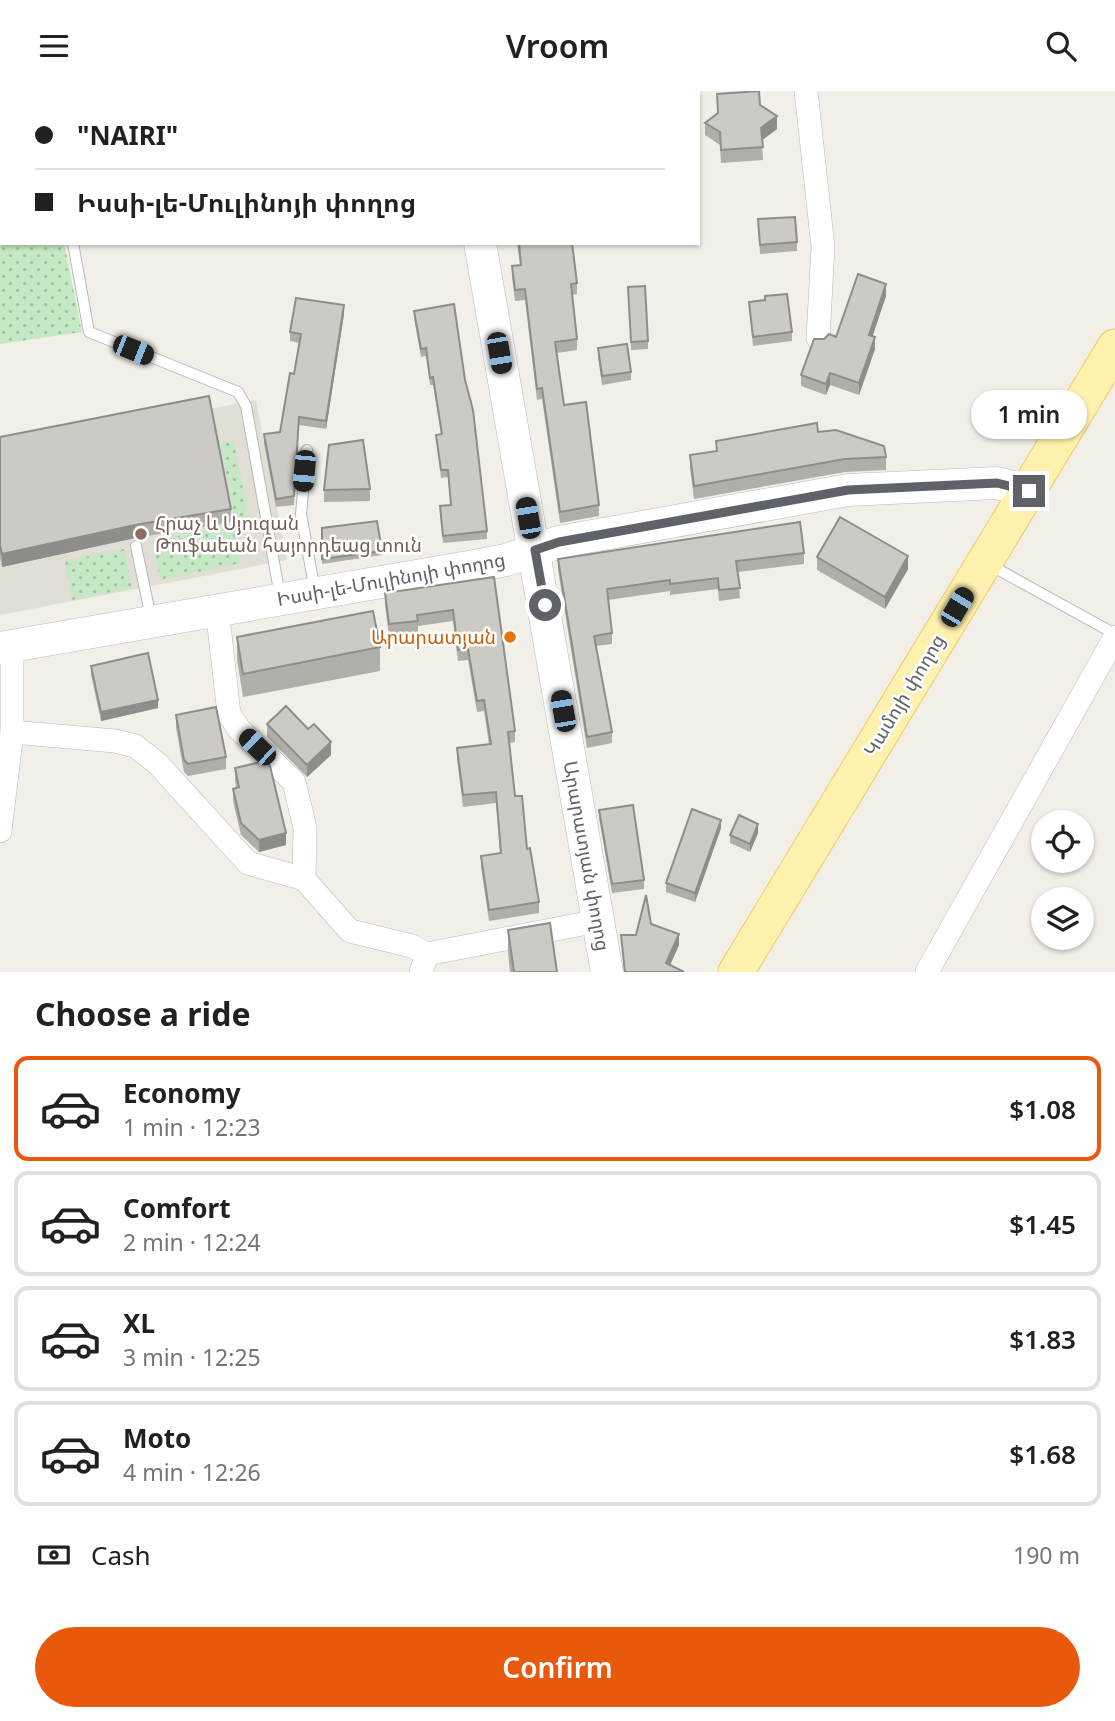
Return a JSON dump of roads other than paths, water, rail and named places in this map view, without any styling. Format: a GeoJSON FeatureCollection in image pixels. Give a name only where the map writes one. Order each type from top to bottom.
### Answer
{"type":"FeatureCollection","features":[{"type":"Feature","properties":{"kind":"main road","name":"Կամոյի փողոց"},"geometry":{"type":"LineString","coordinates":[[736,972],[1115,347]]}},
{"type":"Feature","properties":{"kind":"street"},"geometry":{"type":"LineString","coordinates":[[806,91],[823,247],[818,338]]}},
{"type":"Feature","properties":{"kind":"street","name":"Արարատյան փողոց"},"geometry":{"type":"LineString","coordinates":[[480,245],[607,972]]}},
{"type":"Feature","properties":{"kind":"street","name":"Իսսի-լե-Մուլինոյի փողոց"},"geometry":{"type":"LineString","coordinates":[[6,647],[315,591],[474,566],[559,542],[848,490],[997,483],[1029,491]]}},
{"type":"Feature","properties":{"kind":"street"},"geometry":{"type":"LineString","coordinates":[[218,608],[229,714],[239,729],[294,782],[305,828],[304,879]]}},
{"type":"Feature","properties":{"kind":"street"},"geometry":{"type":"LineString","coordinates":[[927,972],[1115,636]]}},
{"type":"Feature","properties":{"kind":"street"},"geometry":{"type":"LineString","coordinates":[[0,831],[12,732],[6,647]]}},
{"type":"Feature","properties":{"kind":"street"},"geometry":{"type":"LineString","coordinates":[[12,732],[115,740],[135,747],[157,763],[248,863],[304,879],[350,931],[412,946],[424,963],[598,921]]}},
{"type":"Feature","properties":{"kind":"lane"},"geometry":{"type":"LineString","coordinates":[[73,245],[89,332],[238,392],[246,406],[281,599]]}},
{"type":"Feature","properties":{"kind":"lane"},"geometry":{"type":"LineString","coordinates":[[307,450],[300,514],[313,566],[315,591]]}},
{"type":"Feature","properties":{"kind":"lane"},"geometry":{"type":"LineString","coordinates":[[136,546],[151,620]]}},
{"type":"Feature","properties":{"kind":"lane"},"geometry":{"type":"LineString","coordinates":[[984,562],[1115,636]]}},
{"type":"Feature","properties":{"kind":"place","name":"Հրաչ և Սյուզան Թուֆաեան հայորդեաց տուն"},"geometry":{"type":"Point","coordinates":[141,534]}},
{"type":"Feature","properties":{"kind":"place","name":"Արարատյան"},"geometry":{"type":"Point","coordinates":[510,637]}}]}
